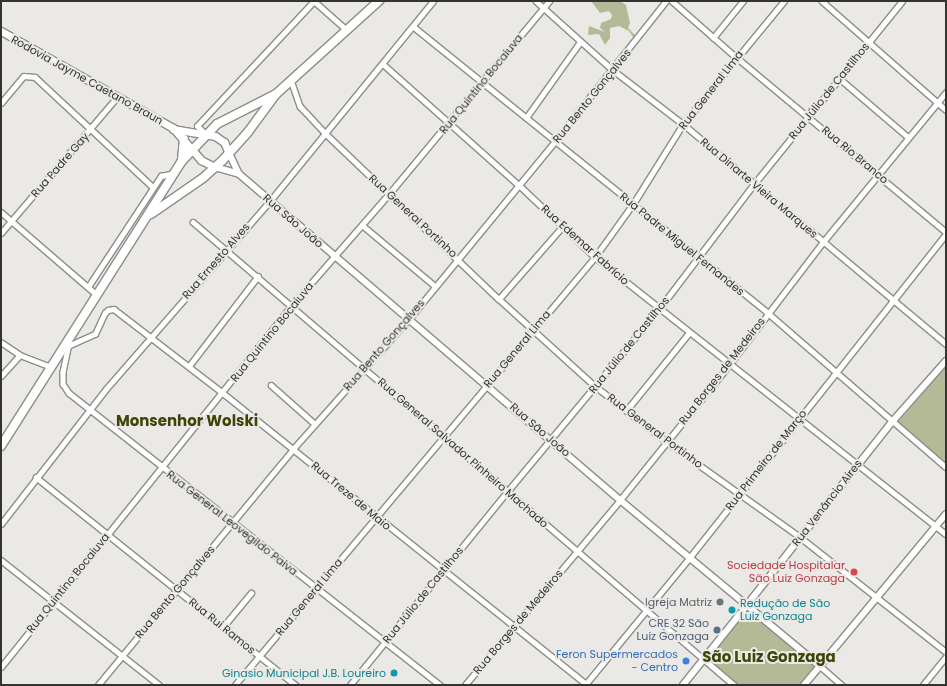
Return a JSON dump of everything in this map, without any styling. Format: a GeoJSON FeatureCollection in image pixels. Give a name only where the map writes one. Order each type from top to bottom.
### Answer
{"type":"FeatureCollection","features":[{"type":"Feature","properties":{"kind":"highway"},"geometry":{"type":"LineString","coordinates":[[149,216],[215,167],[229,154],[276,94],[379,1]]}},
{"type":"Feature","properties":{"kind":"highway"},"geometry":{"type":"LineString","coordinates":[[1,446],[51,367],[68,344],[97,295],[149,216],[181,162],[205,134],[232,115],[276,94]]}},
{"type":"Feature","properties":{"kind":"highway"},"geometry":{"type":"LineString","coordinates":[[181,162],[184,139]]}},
{"type":"Feature","properties":{"kind":"main road","name":"Rodovia Jayme Caetano Braun"},"geometry":{"type":"LineString","coordinates":[[1,31],[173,128],[193,148]]}},
{"type":"Feature","properties":{"kind":"main road","name":"Rodovia Jayme Caetano Braun"},"geometry":{"type":"LineString","coordinates":[[173,128],[205,134]]}},
{"type":"Feature","properties":{"kind":"main road"},"geometry":{"type":"LineString","coordinates":[[205,134],[222,140],[229,154]]}},
{"type":"Feature","properties":{"kind":"main road"},"geometry":{"type":"LineString","coordinates":[[193,148],[201,160],[215,167]]}},
{"type":"Feature","properties":{"kind":"main road","name":"Rua São João"},"geometry":{"type":"LineString","coordinates":[[229,154],[238,174]]}},
{"type":"Feature","properties":{"kind":"main road","name":"Rua São João"},"geometry":{"type":"LineString","coordinates":[[215,167],[238,174],[334,257],[488,385],[620,500],[820,666]]}},
{"type":"Feature","properties":{"kind":"main road","name":"Rua Venâncio Aires"},"geometry":{"type":"LineString","coordinates":[[683,685],[748,605]]}},
{"type":"Feature","properties":{"kind":"main road"},"geometry":{"type":"LineString","coordinates":[[804,685],[820,666]]}},
{"type":"Feature","properties":{"kind":"street"},"geometry":{"type":"LineString","coordinates":[[205,134],[197,126],[314,1],[347,30]]}},
{"type":"Feature","properties":{"kind":"street","name":"Rua Ernesto Alves"},"geometry":{"type":"LineString","coordinates":[[1,524],[36,477],[150,336],[270,201],[414,27],[433,1]]}},
{"type":"Feature","properties":{"kind":"street","name":"Rua Dinarte Vieira Marques"},"geometry":{"type":"LineString","coordinates":[[536,1],[613,70],[683,124],[946,344]]}},
{"type":"Feature","properties":{"kind":"street","name":"Rua Quintino Bocaiuva"},"geometry":{"type":"LineString","coordinates":[[1,667],[223,393],[292,305],[449,124],[549,1]]}},
{"type":"Feature","properties":{"kind":"street","name":"Rua Bento Gonçalves"},"geometry":{"type":"LineString","coordinates":[[98,685],[293,449],[364,367],[409,319],[458,257],[613,70],[666,1]]}},
{"type":"Feature","properties":{"kind":"street","name":"Rua Rio Branco"},"geometry":{"type":"LineString","coordinates":[[672,1],[736,58],[808,116],[946,233]]}},
{"type":"Feature","properties":{"kind":"street"},"geometry":{"type":"LineString","coordinates":[[713,38],[743,1]]}},
{"type":"Feature","properties":{"kind":"street","name":"Rua General Lima"},"geometry":{"type":"LineString","coordinates":[[234,685],[595,257],[633,204],[683,124],[784,1]]}},
{"type":"Feature","properties":{"kind":"street"},"geometry":{"type":"LineString","coordinates":[[822,1],[946,110]]}},
{"type":"Feature","properties":{"kind":"street","name":"Rua Júlio de Castilhos"},"geometry":{"type":"LineString","coordinates":[[350,685],[506,492],[660,309],[754,184],[902,1]]}},
{"type":"Feature","properties":{"kind":"street","name":"Rua Padre Miguel Fernandes"},"geometry":{"type":"LineString","coordinates":[[414,27],[484,81],[526,118],[768,313],[892,422],[946,467]]}},
{"type":"Feature","properties":{"kind":"street"},"geometry":{"type":"LineString","coordinates":[[526,118],[580,42]]}},
{"type":"Feature","properties":{"kind":"street","name":"Rua Edemar Fabrício"},"geometry":{"type":"LineString","coordinates":[[383,64],[519,185],[595,257],[728,365],[799,418],[946,534]]}},
{"type":"Feature","properties":{"kind":"street"},"geometry":{"type":"LineString","coordinates":[[1,103],[28,75],[35,77],[90,130],[153,187]]}},
{"type":"Feature","properties":{"kind":"street"},"geometry":{"type":"LineString","coordinates":[[839,78],[908,137]]}},
{"type":"Feature","properties":{"kind":"street","name":"Rua General Portinho"},"geometry":{"type":"LineString","coordinates":[[291,80],[300,106],[326,133],[389,194],[458,257],[533,331],[595,386],[626,412],[800,537],[946,652]]}},
{"type":"Feature","properties":{"kind":"street","name":"Rua Borges de Medeiros"},"geometry":{"type":"LineString","coordinates":[[465,685],[620,500],[728,365],[877,174],[946,92]]}},
{"type":"Feature","properties":{"kind":"street","name":"Rua Padre Gay"},"geometry":{"type":"LineString","coordinates":[[1,233],[117,97]]}},
{"type":"Feature","properties":{"kind":"street"},"geometry":{"type":"LineString","coordinates":[[88,287],[153,187],[165,174],[174,173]]}},
{"type":"Feature","properties":{"kind":"street"},"geometry":{"type":"LineString","coordinates":[[1,212],[97,295]]}},
{"type":"Feature","properties":{"kind":"street","name":"Rua General Salvador Pinheiro Machado"},"geometry":{"type":"LineString","coordinates":[[193,222],[364,367],[506,492],[578,550],[734,685]]}},
{"type":"Feature","properties":{"kind":"street"},"geometry":{"type":"LineString","coordinates":[[362,225],[435,286]]}},
{"type":"Feature","properties":{"kind":"street"},"geometry":{"type":"LineString","coordinates":[[499,299],[563,226]]}},
{"type":"Feature","properties":{"kind":"street","name":"Rua Primeiro de Março"},"geometry":{"type":"LineString","coordinates":[[585,685],[690,558],[946,233]]}},
{"type":"Feature","properties":{"kind":"street"},"geometry":{"type":"LineString","coordinates":[[189,366],[258,276]]}},
{"type":"Feature","properties":{"kind":"street","name":"Rua Treze de Maio"},"geometry":{"type":"LineString","coordinates":[[68,344],[95,334],[105,313],[108,310],[114,309],[223,393],[585,685]]}},
{"type":"Feature","properties":{"kind":"street"},"geometry":{"type":"LineString","coordinates":[[626,412],[689,333]]}},
{"type":"Feature","properties":{"kind":"street"},"geometry":{"type":"LineString","coordinates":[[1,342],[20,355],[51,367]]}},
{"type":"Feature","properties":{"kind":"street","name":"Rua General Leovegildo Paiva"},"geometry":{"type":"LineString","coordinates":[[68,344],[63,372],[63,384],[69,393],[232,523],[440,685]]}},
{"type":"Feature","properties":{"kind":"street"},"geometry":{"type":"LineString","coordinates":[[1,376],[20,355]]}},
{"type":"Feature","properties":{"kind":"street","name":"Rua Venâncio Aires"},"geometry":{"type":"LineString","coordinates":[[748,605],[857,464],[946,361]]}},
{"type":"Feature","properties":{"kind":"street"},"geometry":{"type":"LineString","coordinates":[[271,385],[315,424]]}},
{"type":"Feature","properties":{"kind":"street","name":"Rua Rui Ramos"},"geometry":{"type":"LineString","coordinates":[[36,477],[296,685]]}},
{"type":"Feature","properties":{"kind":"street"},"geometry":{"type":"LineString","coordinates":[[820,666],[946,514]]}},
{"type":"Feature","properties":{"kind":"street"},"geometry":{"type":"LineString","coordinates":[[1,560],[159,685]]}},
{"type":"Feature","properties":{"kind":"street"},"geometry":{"type":"LineString","coordinates":[[224,627],[251,593]]}},
{"type":"Feature","properties":{"kind":"street"},"geometry":{"type":"LineString","coordinates":[[923,685],[946,657]]}},
{"type":"Feature","properties":{"kind":"street","name":"Rua São João"},"geometry":{"type":"LineString","coordinates":[[820,666],[842,685]]}},
{"type":"Feature","properties":{"kind":"green space"},"geometry":{"type":"Polygon","coordinates":[[[591,1],[620,1],[626,5],[630,23],[628,28],[636,36],[635,40],[629,31],[619,26],[610,28],[610,38],[605,45],[599,34],[588,35],[589,26],[605,32],[600,28],[601,23],[611,19],[612,15],[609,11],[600,13],[591,1]]]}},
{"type":"Feature","properties":{"kind":"green space"},"geometry":{"type":"Polygon","coordinates":[[[946,366],[946,463],[898,422],[946,366]]]}},
{"type":"Feature","properties":{"kind":"green space"},"geometry":{"type":"Polygon","coordinates":[[[747,609],[818,666],[802,685],[736,685],[706,658],[747,609]]]}},
{"type":"Feature","properties":{"kind":"place","name":"Sociedade Hospitalar São Luiz Gonzaga"},"geometry":{"type":"Point","coordinates":[854,572]}},
{"type":"Feature","properties":{"kind":"place","name":"Igreja Matriz"},"geometry":{"type":"Point","coordinates":[720,602]}},
{"type":"Feature","properties":{"kind":"place","name":"Redução de São Luiz Gonzaga"},"geometry":{"type":"Point","coordinates":[732,610]}},
{"type":"Feature","properties":{"kind":"place","name":"CRE 32 São Luiz Gonzaga"},"geometry":{"type":"Point","coordinates":[717,630]}},
{"type":"Feature","properties":{"kind":"place","name":"Feron Supermercados - Centro"},"geometry":{"type":"Point","coordinates":[686,661]}},
{"type":"Feature","properties":{"kind":"place","name":"Ginasio Municipal J.B. Loureiro"},"geometry":{"type":"Point","coordinates":[394,673]}},
{"type":"Feature","properties":{"kind":"district","name":"Monsenhor Wolski"},"geometry":{"type":"Point","coordinates":[187,421]}},
{"type":"Feature","properties":{"kind":"district","name":"São Luiz Gonzaga"},"geometry":{"type":"Point","coordinates":[769,657]}}]}
